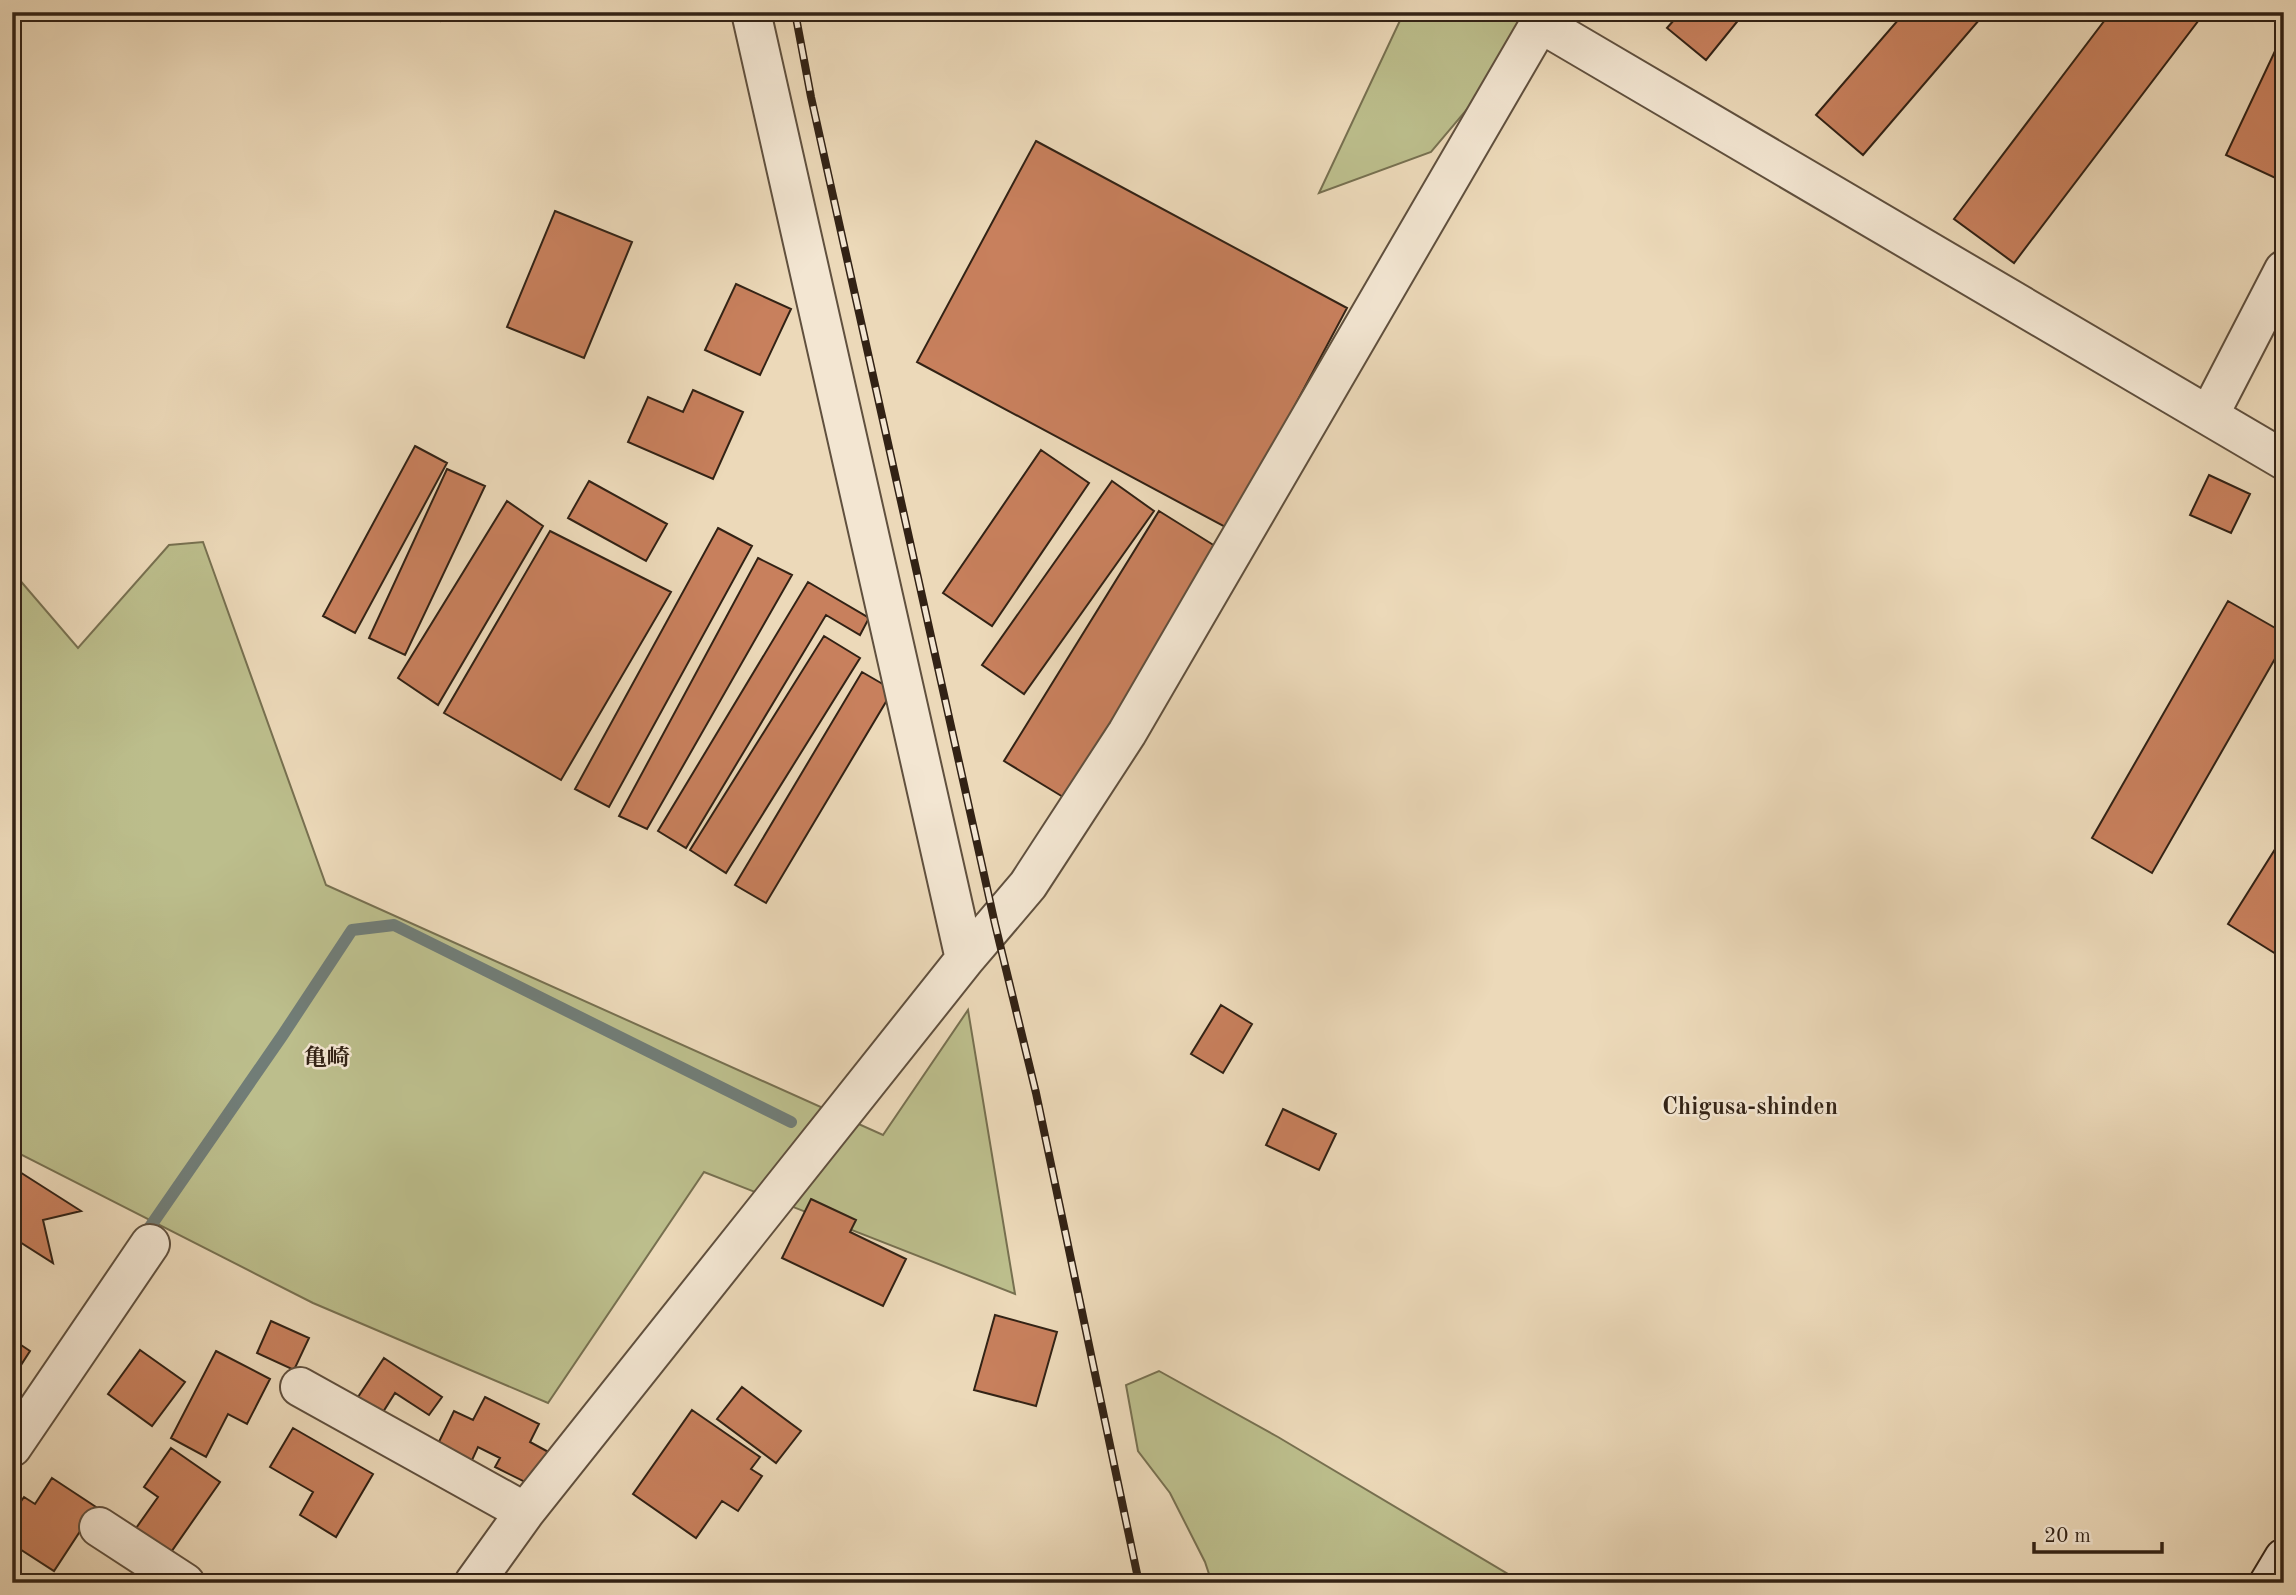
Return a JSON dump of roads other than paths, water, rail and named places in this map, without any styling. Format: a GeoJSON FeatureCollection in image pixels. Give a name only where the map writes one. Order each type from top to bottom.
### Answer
{"type":"FeatureCollection","features":[{"type":"Feature","properties":{"kind":"street"},"geometry":{"type":"LineString","coordinates":[[751,12],[965,959]]}},
{"type":"Feature","properties":{"kind":"street"},"geometry":{"type":"LineString","coordinates":[[474,1583],[525,1512],[965,959],[1028,885],[1127,733],[1545,18],[2284,460]]}},
{"type":"Feature","properties":{"kind":"street"},"geometry":{"type":"LineString","coordinates":[[2209,415],[2284,270]]}},
{"type":"Feature","properties":{"kind":"street"},"geometry":{"type":"LineString","coordinates":[[12,1447],[150,1244]]}},
{"type":"Feature","properties":{"kind":"street"},"geometry":{"type":"LineString","coordinates":[[300,1387],[525,1512]]}},
{"type":"Feature","properties":{"kind":"street"},"geometry":{"type":"LineString","coordinates":[[99,1527],[185,1583]]}},
{"type":"Feature","properties":{"kind":"street"},"geometry":{"type":"LineString","coordinates":[[2269,1583],[2284,1558]]}},
{"type":"Feature","properties":{"kind":"waterway"},"geometry":{"type":"LineString","coordinates":[[143,1237],[352,930],[394,925],[791,1122]]}},
{"type":"Feature","properties":{"kind":"railway"},"geometry":{"type":"LineString","coordinates":[[795,12],[811,97],[995,924],[1036,1093],[1139,1583]]}},
{"type":"Feature","properties":{"kind":"district","name":"亀崎"},"geometry":{"type":"Point","coordinates":[327,1058]}},
{"type":"Feature","properties":{"kind":"district","name":"Chigusa-shinden"},"geometry":{"type":"Point","coordinates":[1750,1108]}}]}
